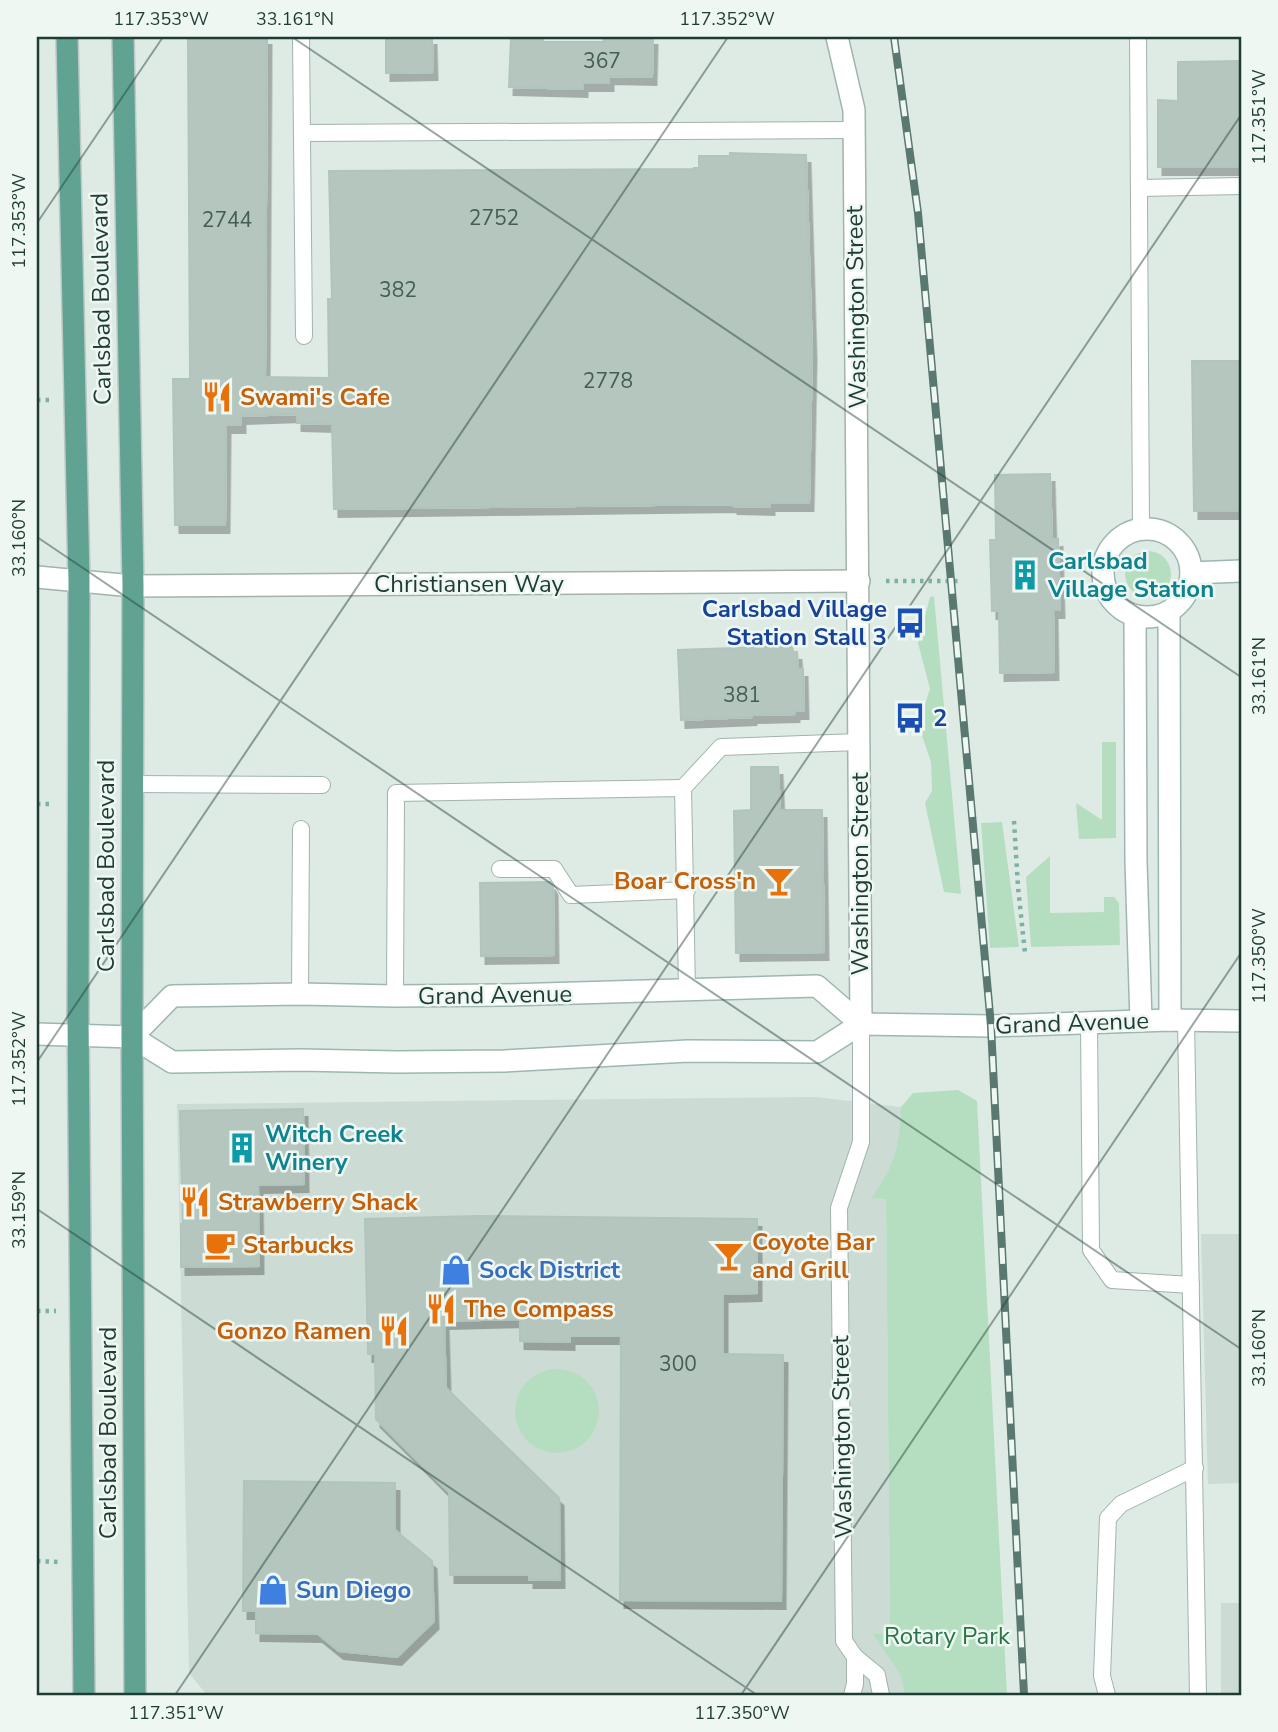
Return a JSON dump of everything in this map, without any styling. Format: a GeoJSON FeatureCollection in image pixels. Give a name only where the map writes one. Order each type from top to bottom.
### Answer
{"type":"FeatureCollection","features":[{"type":"Feature","properties":{"kind":"main road","name":"Carlsbad Boulevard"},"geometry":{"type":"LineString","coordinates":[[67,37],[79,580],[79,1036],[85,1695]]}},
{"type":"Feature","properties":{"kind":"main road","name":"Carlsbad Boulevard"},"geometry":{"type":"LineString","coordinates":[[123,37],[133,586],[135,1695]]}},
{"type":"Feature","properties":{"kind":"street","name":"Washington Street"},"geometry":{"type":"LineString","coordinates":[[837,37],[854,110],[855,130],[861,1024]]}},
{"type":"Feature","properties":{"kind":"street"},"geometry":{"type":"LineString","coordinates":[[1141,529],[1166,534],[1176,540],[1189,561],[1191,573],[1185,595],[1169,612],[1146,618],[1121,609],[1110,599],[1104,585],[1103,570],[1106,555],[1115,543],[1127,534],[1141,529]]}},
{"type":"Feature","properties":{"kind":"street"},"geometry":{"type":"LineString","coordinates":[[1191,573],[1241,571]]}},
{"type":"Feature","properties":{"kind":"street","name":"Christiansen Way"},"geometry":{"type":"LineString","coordinates":[[37,577],[133,586],[859,581]]}},
{"type":"Feature","properties":{"kind":"street"},"geometry":{"type":"LineString","coordinates":[[1169,612],[1178,1020]]}},
{"type":"Feature","properties":{"kind":"street"},"geometry":{"type":"LineString","coordinates":[[1135,616],[1140,1021]]}},
{"type":"Feature","properties":{"kind":"street","name":"Grand Avenue"},"geometry":{"type":"LineString","coordinates":[[132,1037],[172,996],[395,996],[817,986],[861,1024],[991,1026],[1089,1025],[1178,1020],[1241,1021]]}},
{"type":"Feature","properties":{"kind":"street"},"geometry":{"type":"LineString","coordinates":[[37,1034],[132,1037],[172,1062],[397,1062],[688,1051],[817,1052],[861,1024]]}},
{"type":"Feature","properties":{"kind":"lane"},"geometry":{"type":"LineString","coordinates":[[301,37],[304,336]]}},
{"type":"Feature","properties":{"kind":"lane"},"geometry":{"type":"LineString","coordinates":[[1138,37],[1141,529]]}},
{"type":"Feature","properties":{"kind":"lane"},"geometry":{"type":"LineString","coordinates":[[302,133],[855,130]]}},
{"type":"Feature","properties":{"kind":"lane"},"geometry":{"type":"LineString","coordinates":[[1139,188],[1241,186]]}},
{"type":"Feature","properties":{"kind":"lane"},"geometry":{"type":"LineString","coordinates":[[687,990],[683,788],[721,747],[859,742]]}},
{"type":"Feature","properties":{"kind":"lane"},"geometry":{"type":"LineString","coordinates":[[133,784],[322,785]]}},
{"type":"Feature","properties":{"kind":"lane"},"geometry":{"type":"LineString","coordinates":[[395,996],[396,793],[683,788]]}},
{"type":"Feature","properties":{"kind":"lane"},"geometry":{"type":"LineString","coordinates":[[300,994],[301,829]]}},
{"type":"Feature","properties":{"kind":"lane"},"geometry":{"type":"LineString","coordinates":[[500,869],[554,869],[571,895],[687,890]]}},
{"type":"Feature","properties":{"kind":"lane"},"geometry":{"type":"LineString","coordinates":[[1178,1020],[1191,1285],[1198,1695]]}},
{"type":"Feature","properties":{"kind":"lane","name":"Washington Street"},"geometry":{"type":"LineString","coordinates":[[861,1024],[861,1142],[839,1208],[844,1640],[855,1657],[877,1675],[881,1695]]}},
{"type":"Feature","properties":{"kind":"lane"},"geometry":{"type":"LineString","coordinates":[[1089,1025],[1091,1250],[1112,1280],[1191,1285]]}},
{"type":"Feature","properties":{"kind":"lane"},"geometry":{"type":"LineString","coordinates":[[1107,1695],[1102,1676],[1108,1518],[1121,1504],[1195,1468]]}},
{"type":"Feature","properties":{"kind":"lane"},"geometry":{"type":"LineString","coordinates":[[852,1695],[855,1684],[855,1657]]}},
{"type":"Feature","properties":{"kind":"path"},"geometry":{"type":"LineString","coordinates":[[859,581],[962,581]]}},
{"type":"Feature","properties":{"kind":"path"},"geometry":{"type":"LineString","coordinates":[[1014,821],[1025,953]]}},
{"type":"Feature","properties":{"kind":"shaded area"},"geometry":{"type":"Polygon","coordinates":[[[816,1097],[901,1107],[899,1145],[888,1175],[873,1197],[886,1198],[890,1624],[889,1633],[874,1634],[900,1674],[905,1695],[207,1695],[189,1673],[177,1104],[816,1097]]]}},
{"type":"Feature","properties":{"kind":"shaded area"},"geometry":{"type":"Polygon","coordinates":[[[1201,1234],[1241,1234],[1241,1483],[1208,1484],[1201,1234]]]}},
{"type":"Feature","properties":{"kind":"shaded area"},"geometry":{"type":"Polygon","coordinates":[[[1221,1603],[1241,1603],[1241,1695],[1221,1695],[1221,1603]]]}},
{"type":"Feature","properties":{"kind":"green space"},"geometry":{"type":"Polygon","coordinates":[[[1148,551],[1164,558],[1171,574],[1164,590],[1148,597],[1132,590],[1125,574],[1132,558],[1148,551]]]}},
{"type":"Feature","properties":{"kind":"green space"},"geometry":{"type":"Polygon","coordinates":[[[934,596],[961,894],[944,892],[925,803],[932,791],[931,762],[918,724],[930,689],[918,643],[930,597],[934,596]]]}},
{"type":"Feature","properties":{"kind":"green space"},"geometry":{"type":"Polygon","coordinates":[[[1102,742],[1116,742],[1116,838],[1079,839],[1076,803],[1102,820],[1102,742]]]}},
{"type":"Feature","properties":{"kind":"green space"},"geometry":{"type":"Polygon","coordinates":[[[1002,822],[1019,947],[990,948],[981,823],[1002,822]]]}},
{"type":"Feature","properties":{"kind":"green space"},"geometry":{"type":"Polygon","coordinates":[[[1050,856],[1050,913],[1104,912],[1104,897],[1114,897],[1119,903],[1120,945],[1031,947],[1026,877],[1050,856]]]}},
{"type":"Feature","properties":{"kind":"green space","name":"Rotary Park"},"geometry":{"type":"Polygon","coordinates":[[[958,1090],[977,1101],[1007,1695],[905,1695],[900,1674],[873,1634],[889,1633],[890,1624],[886,1199],[872,1198],[895,1155],[901,1107],[913,1093],[958,1090]]]}},
{"type":"Feature","properties":{"kind":"green space"},"geometry":{"type":"Polygon","coordinates":[[[557,1369],[573,1372],[592,1388],[599,1411],[596,1427],[580,1446],[557,1453],[541,1450],[522,1434],[515,1411],[518,1395],[534,1376],[557,1369]]]}},
{"type":"Feature","properties":{"kind":"building"},"geometry":{"type":"Polygon","coordinates":[[[188,37],[267,37],[265,377],[329,378],[328,299],[332,299],[329,171],[694,169],[699,168],[699,156],[730,156],[730,153],[806,155],[812,352],[809,503],[770,503],[770,507],[733,504],[334,509],[332,424],[297,423],[297,414],[241,416],[241,425],[226,425],[225,525],[175,525],[173,379],[190,379],[188,37]]]}},
{"type":"Feature","properties":{"kind":"building"},"geometry":{"type":"Polygon","coordinates":[[[386,37],[432,37],[433,72],[386,73],[386,37]]]}},
{"type":"Feature","properties":{"kind":"building"},"geometry":{"type":"Polygon","coordinates":[[[511,37],[543,37],[543,42],[604,42],[603,37],[653,37],[652,77],[609,76],[609,83],[583,83],[583,89],[509,87],[511,37]]]}},
{"type":"Feature","properties":{"kind":"building"},"geometry":{"type":"Polygon","coordinates":[[[1241,61],[1241,167],[1158,167],[1158,100],[1178,101],[1178,62],[1241,61]]]}},
{"type":"Feature","properties":{"kind":"building"},"geometry":{"type":"Polygon","coordinates":[[[1192,361],[1241,361],[1241,511],[1194,511],[1192,361]]]}},
{"type":"Feature","properties":{"kind":"building","name":"Carlsbad Village Station"},"geometry":{"type":"Polygon","coordinates":[[[1050,474],[1052,540],[1058,539],[1060,610],[1053,610],[1054,672],[1000,673],[999,610],[992,611],[990,540],[996,540],[995,475],[1050,474]]]}},
{"type":"Feature","properties":{"kind":"building"},"geometry":{"type":"Polygon","coordinates":[[[792,646],[793,652],[797,652],[798,669],[803,669],[804,711],[795,711],[795,714],[681,720],[678,650],[792,646]]]}},
{"type":"Feature","properties":{"kind":"building","name":"Boar Cross'n"},"geometry":{"type":"Polygon","coordinates":[[[751,767],[778,767],[780,810],[822,810],[824,952],[736,953],[734,811],[751,810],[751,767]]]}},
{"type":"Feature","properties":{"kind":"building"},"geometry":{"type":"Polygon","coordinates":[[[550,882],[553,887],[554,955],[481,956],[480,883],[550,882]]]}},
{"type":"Feature","properties":{"kind":"building"},"geometry":{"type":"Polygon","coordinates":[[[303,1109],[304,1184],[258,1185],[259,1266],[181,1267],[183,1224],[180,1111],[303,1109]]]}},
{"type":"Feature","properties":{"kind":"building"},"geometry":{"type":"Polygon","coordinates":[[[478,1216],[757,1219],[757,1293],[723,1294],[723,1354],[783,1355],[781,1601],[620,1600],[621,1336],[570,1336],[570,1342],[520,1341],[520,1319],[444,1321],[446,1388],[559,1498],[560,1580],[529,1580],[529,1575],[450,1575],[449,1492],[376,1419],[375,1354],[368,1354],[365,1219],[478,1216]]]}},
{"type":"Feature","properties":{"kind":"building"},"geometry":{"type":"Polygon","coordinates":[[[244,1481],[395,1483],[395,1530],[432,1561],[434,1621],[397,1657],[339,1651],[318,1634],[256,1633],[256,1611],[243,1611],[244,1481]]]}},
{"type":"Feature","properties":{"kind":"railway"},"geometry":{"type":"LineString","coordinates":[[894,37],[918,213],[991,1026],[1024,1695]]}},
{"type":"Feature","properties":{"kind":"place","name":"Swami's Cafe"},"geometry":{"type":"Point","coordinates":[217,397]}},
{"type":"Feature","properties":{"kind":"place","name":"Carlsbad Village Station"},"geometry":{"type":"Point","coordinates":[1025,575]}},
{"type":"Feature","properties":{"kind":"place","name":"Carlsbad Village Station Stall 3"},"geometry":{"type":"Point","coordinates":[910,623]}},
{"type":"Feature","properties":{"kind":"place","name":"2"},"geometry":{"type":"Point","coordinates":[910,718]}},
{"type":"Feature","properties":{"kind":"place","name":"Boar Cross'n"},"geometry":{"type":"Point","coordinates":[779,881]}},
{"type":"Feature","properties":{"kind":"place","name":"Witch Creek Winery"},"geometry":{"type":"Point","coordinates":[242,1148]}},
{"type":"Feature","properties":{"kind":"place","name":"Strawberry Shack"},"geometry":{"type":"Point","coordinates":[195,1202]}},
{"type":"Feature","properties":{"kind":"place","name":"Starbucks"},"geometry":{"type":"Point","coordinates":[220,1245]}},
{"type":"Feature","properties":{"kind":"place","name":"Coyote Bar and Grill"},"geometry":{"type":"Point","coordinates":[729,1256]}},
{"type":"Feature","properties":{"kind":"place","name":"Sock District"},"geometry":{"type":"Point","coordinates":[456,1270]}},
{"type":"Feature","properties":{"kind":"place","name":"The Compass"},"geometry":{"type":"Point","coordinates":[441,1309]}},
{"type":"Feature","properties":{"kind":"place","name":"Gonzo Ramen"},"geometry":{"type":"Point","coordinates":[394,1331]}},
{"type":"Feature","properties":{"kind":"place","name":"Sun Diego"},"geometry":{"type":"Point","coordinates":[273,1590]}}]}
